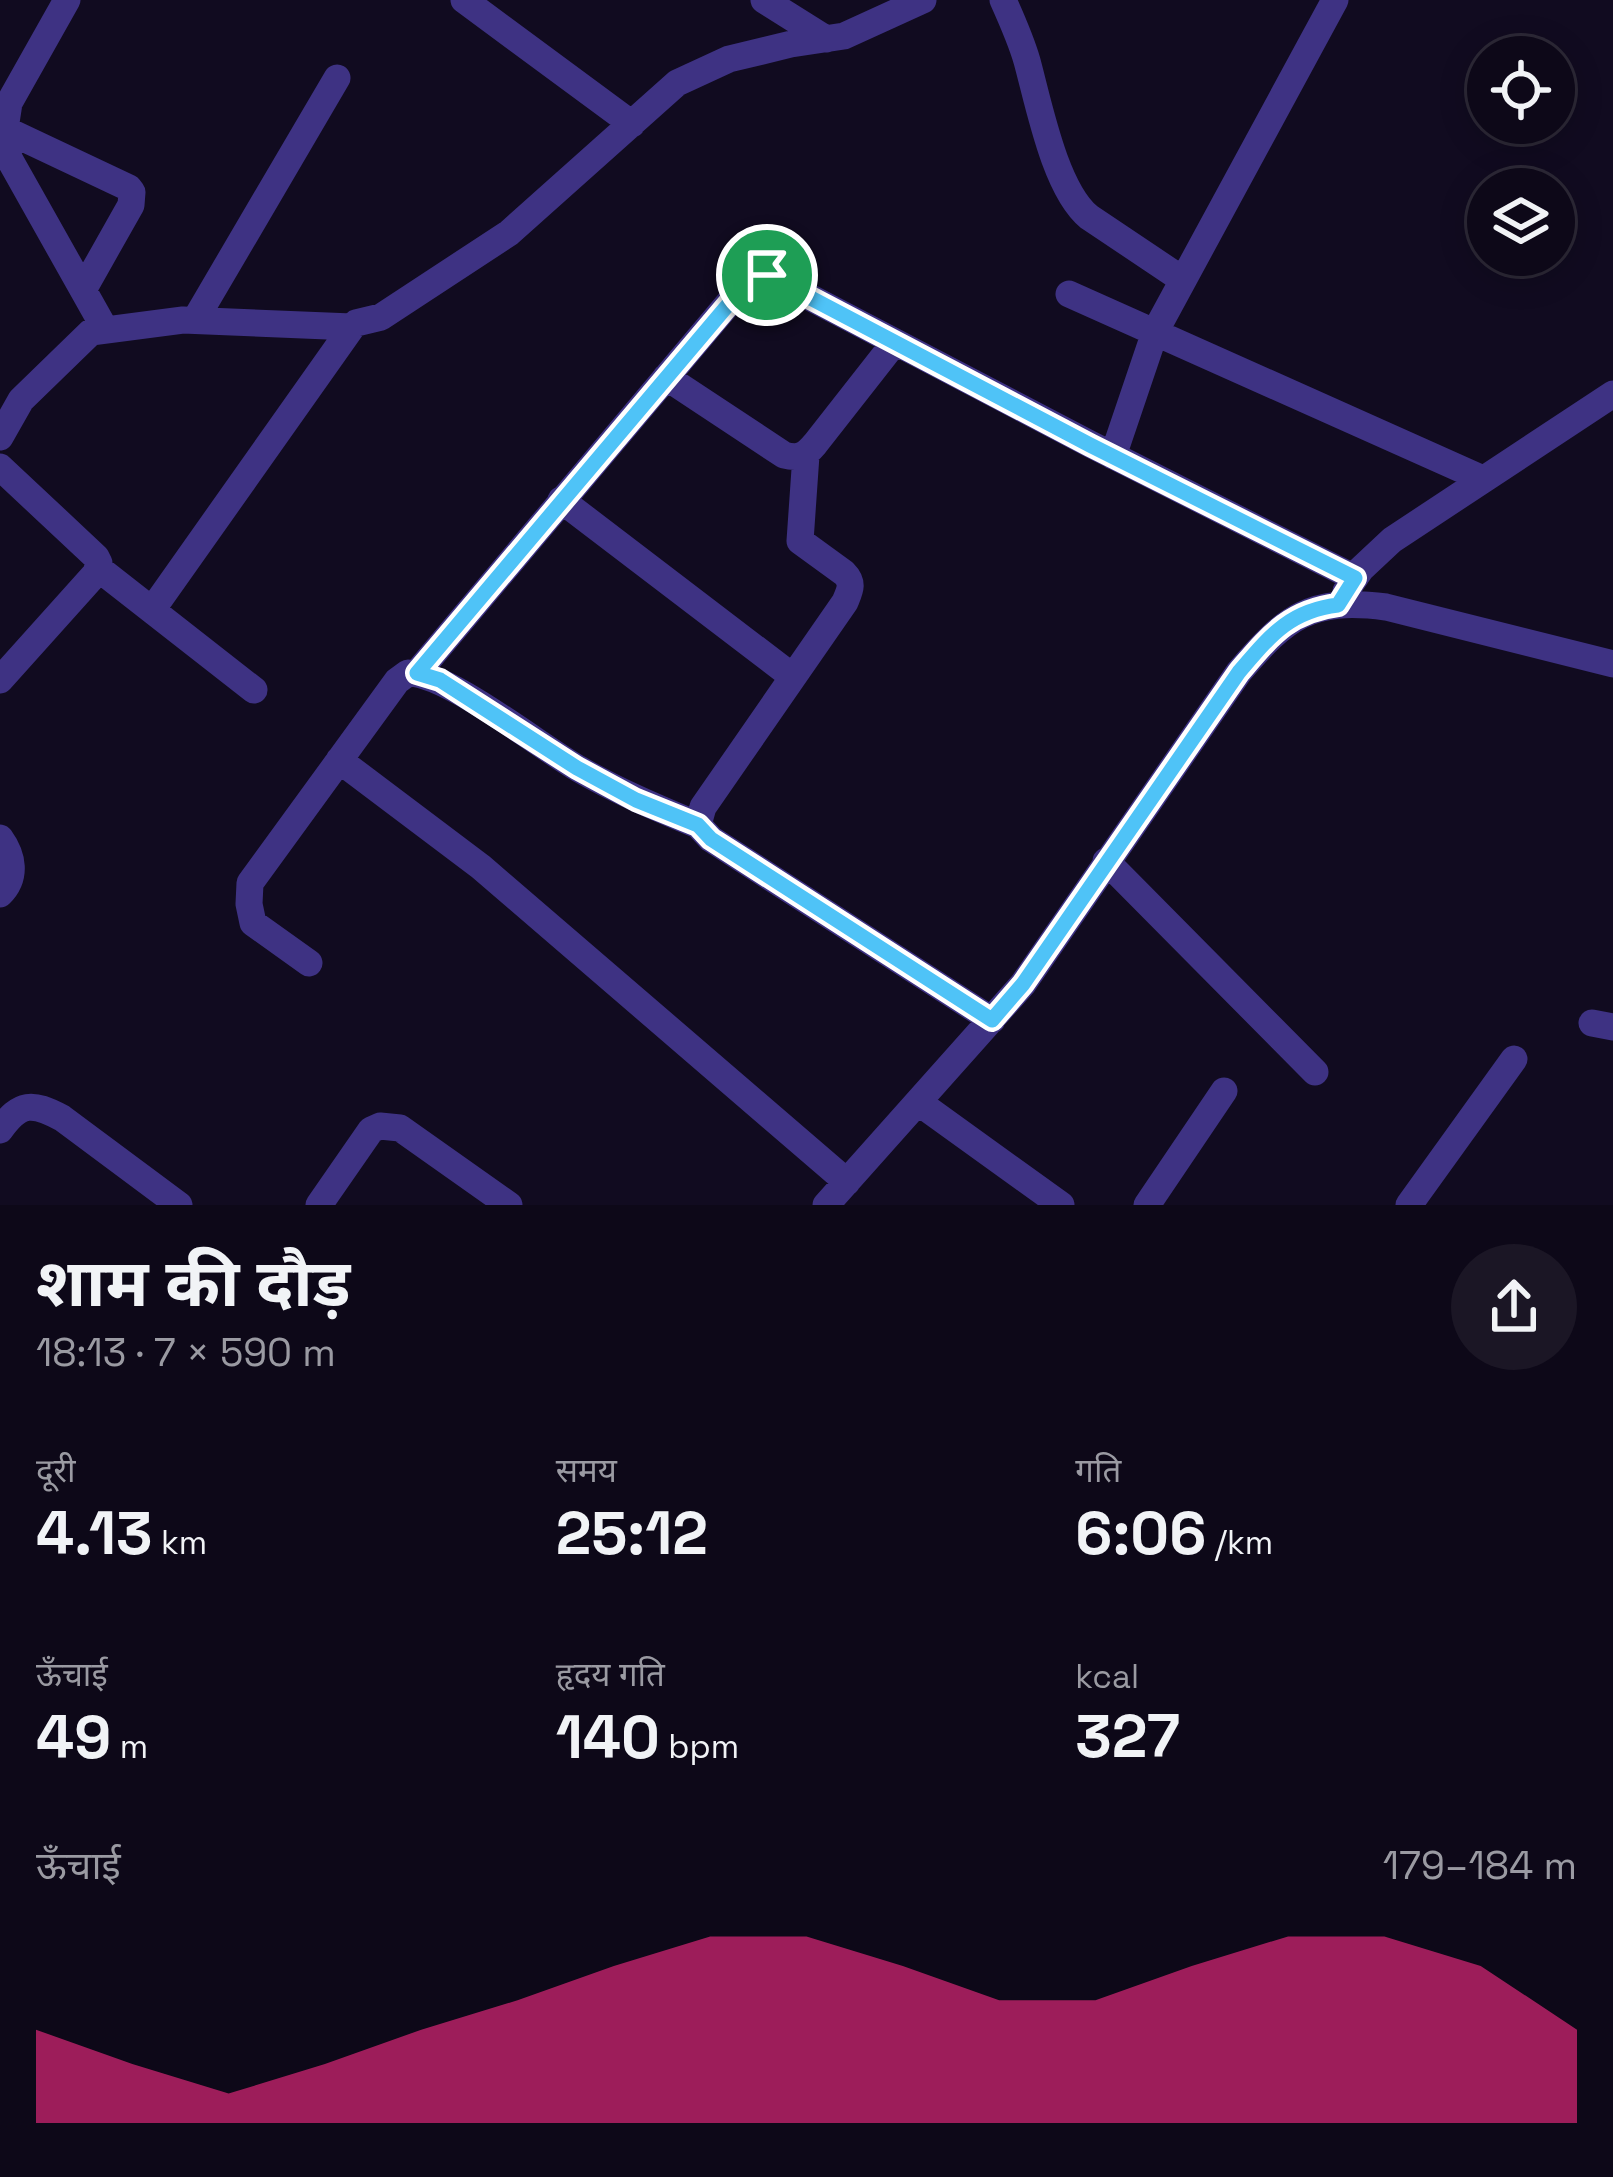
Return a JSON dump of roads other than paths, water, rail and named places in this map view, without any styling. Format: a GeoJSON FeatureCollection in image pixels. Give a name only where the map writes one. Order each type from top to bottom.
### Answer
{"type":"FeatureCollection","features":[{"type":"Feature","properties":{"kind":"street"},"geometry":{"type":"LineString","coordinates":[[67,0],[9,81],[3,142],[104,329]]}},
{"type":"Feature","properties":{"kind":"street"},"geometry":{"type":"LineString","coordinates":[[464,0],[632,124]]}},
{"type":"Feature","properties":{"kind":"street"},"geometry":{"type":"LineString","coordinates":[[764,0],[826,39]]}},
{"type":"Feature","properties":{"kind":"street"},"geometry":{"type":"LineString","coordinates":[[152,610],[356,323],[381,317],[509,233],[677,83],[729,59],[844,36],[923,0]]}},
{"type":"Feature","properties":{"kind":"street"},"geometry":{"type":"LineString","coordinates":[[1003,0],[1018,31],[1068,192],[1078,209],[1183,280]]}},
{"type":"Feature","properties":{"kind":"street"},"geometry":{"type":"LineString","coordinates":[[1113,456],[1155,332],[1335,0]]}},
{"type":"Feature","properties":{"kind":"street"},"geometry":{"type":"LineString","coordinates":[[195,320],[337,78]]}},
{"type":"Feature","properties":{"kind":"street"},"geometry":{"type":"LineString","coordinates":[[4,129],[133,192],[131,205],[83,290]]}},
{"type":"Feature","properties":{"kind":"street"},"geometry":{"type":"LineString","coordinates":[[417,673],[756,275],[767,275],[1355,578]]}},
{"type":"Feature","properties":{"kind":"street"},"geometry":{"type":"LineString","coordinates":[[1069,294],[1483,479]]}},
{"type":"Feature","properties":{"kind":"street"},"geometry":{"type":"LineString","coordinates":[[0,436],[21,400],[91,332],[195,320],[352,327]]}},
{"type":"Feature","properties":{"kind":"street"},"geometry":{"type":"LineString","coordinates":[[666,377],[796,458],[806,454],[895,342]]}},
{"type":"Feature","properties":{"kind":"street"},"geometry":{"type":"LineString","coordinates":[[1338,605],[1355,578],[1392,540],[1613,394]]}},
{"type":"Feature","properties":{"kind":"street"},"geometry":{"type":"LineString","coordinates":[[698,825],[703,807],[852,586],[844,573],[800,541],[806,454]]}},
{"type":"Feature","properties":{"kind":"street"},"geometry":{"type":"LineString","coordinates":[[0,467],[96,556],[98,568],[254,690]]}},
{"type":"Feature","properties":{"kind":"street"},"geometry":{"type":"LineString","coordinates":[[562,500],[793,677]]}},
{"type":"Feature","properties":{"kind":"street"},"geometry":{"type":"LineString","coordinates":[[0,680],[98,568]]}},
{"type":"Feature","properties":{"kind":"street"},"geometry":{"type":"LineString","coordinates":[[826,1205],[1023,984],[1239,672],[1290,620],[1306,611],[1338,605],[1386,607],[1613,664]]}},
{"type":"Feature","properties":{"kind":"street"},"geometry":{"type":"LineString","coordinates":[[308,963],[254,923],[250,884],[398,681],[417,673],[440,680],[597,779],[698,825],[711,839],[992,1020]]}},
{"type":"Feature","properties":{"kind":"street"},"geometry":{"type":"LineString","coordinates":[[339,760],[481,867],[847,1182]]}},
{"type":"Feature","properties":{"kind":"street"},"geometry":{"type":"LineString","coordinates":[[0,838],[12,861],[12,875],[0,894]]}},
{"type":"Feature","properties":{"kind":"street"},"geometry":{"type":"LineString","coordinates":[[1106,861],[1315,1072]]}},
{"type":"Feature","properties":{"kind":"street"},"geometry":{"type":"LineString","coordinates":[[1409,1205],[1514,1059]]}},
{"type":"Feature","properties":{"kind":"street"},"geometry":{"type":"LineString","coordinates":[[1147,1205],[1224,1091]]}},
{"type":"Feature","properties":{"kind":"street"},"geometry":{"type":"LineString","coordinates":[[919,1102],[1061,1205]]}},
{"type":"Feature","properties":{"kind":"street"},"geometry":{"type":"LineString","coordinates":[[0,1130],[23,1108],[45,1109],[179,1205]]}},
{"type":"Feature","properties":{"kind":"street"},"geometry":{"type":"LineString","coordinates":[[320,1205],[371,1130],[380,1126],[400,1129],[509,1205]]}}]}
